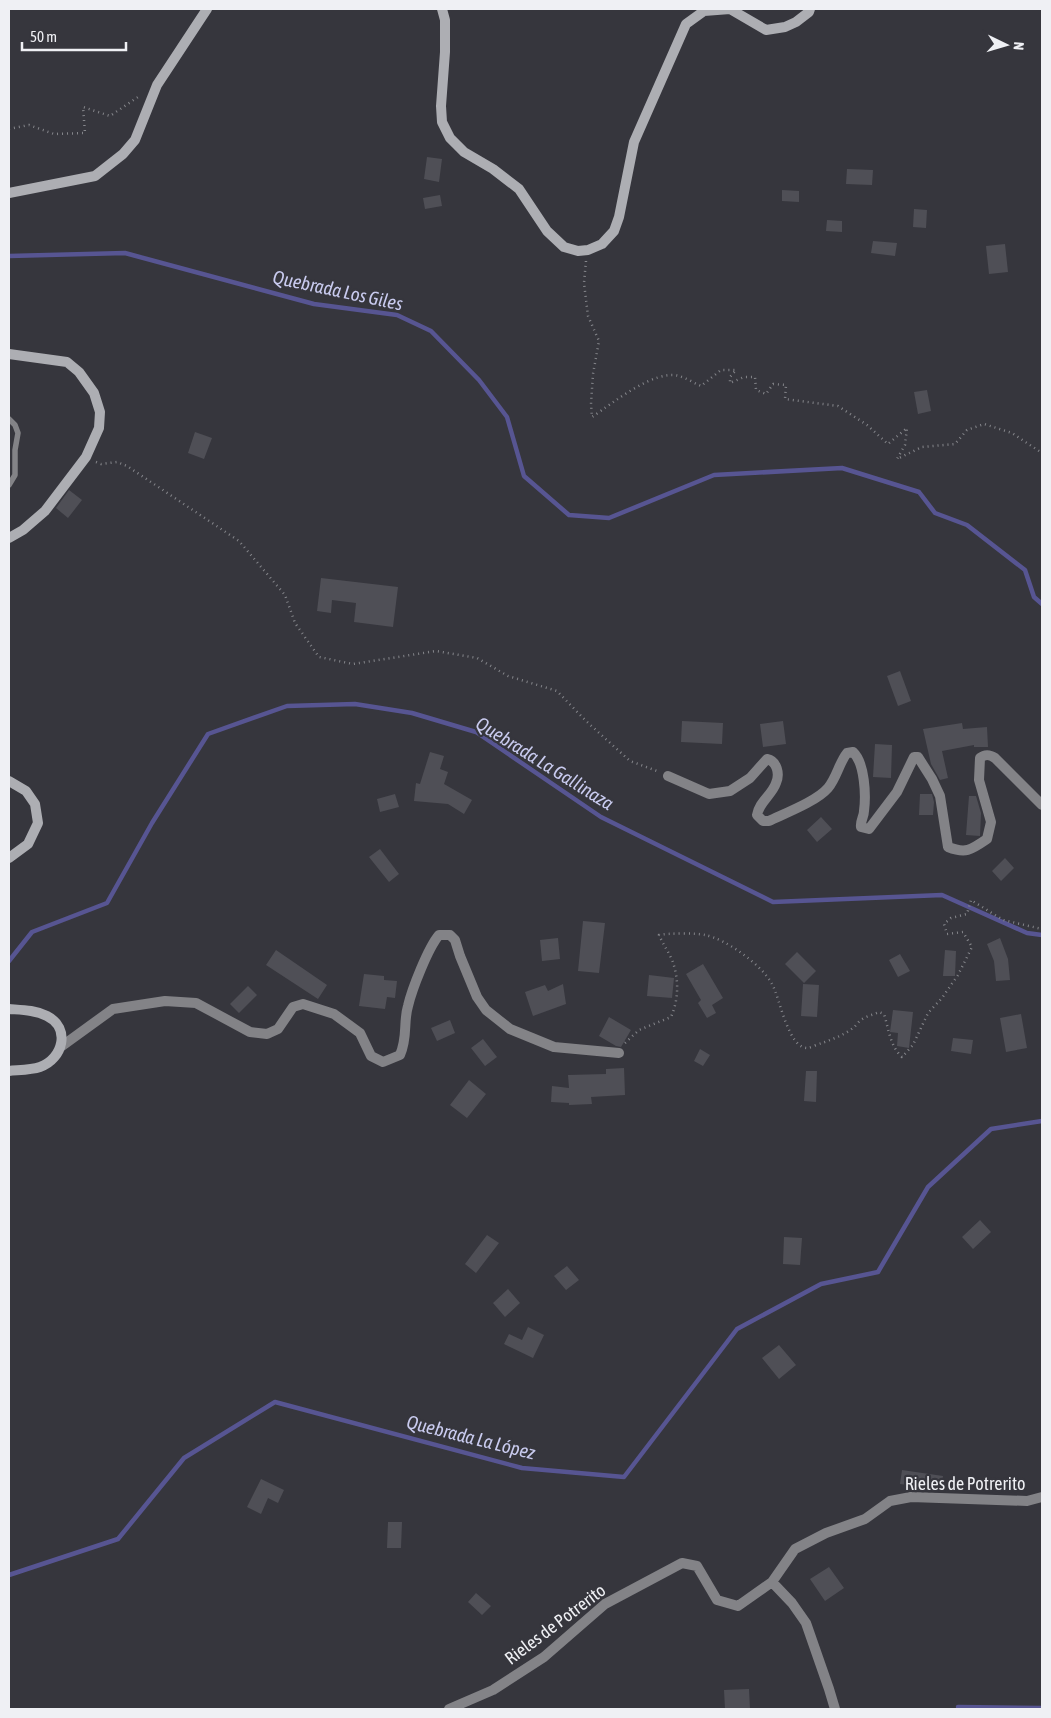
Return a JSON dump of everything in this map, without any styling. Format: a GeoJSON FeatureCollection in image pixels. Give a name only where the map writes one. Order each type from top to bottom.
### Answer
{"type":"FeatureCollection","features":[{"type":"Feature","properties":{"kind":"main road"},"geometry":{"type":"LineString","coordinates":[[9,193],[94,176],[123,154],[135,140],[157,85],[207,9]]}},
{"type":"Feature","properties":{"kind":"main road"},"geometry":{"type":"LineString","coordinates":[[442,9],[445,20],[445,52],[441,106],[442,122],[450,138],[464,152],[493,169],[519,189],[546,231],[564,247],[578,251],[588,250],[602,244],[614,231],[619,217],[634,142],[686,24],[704,11],[730,9],[766,30],[785,27],[796,22],[809,12],[810,9]]}},
{"type":"Feature","properties":{"kind":"main road"},"geometry":{"type":"LineString","coordinates":[[9,354],[66,362],[79,372],[94,393],[100,412],[98,428],[86,457],[45,511],[23,530],[9,538]]}},
{"type":"Feature","properties":{"kind":"main road"},"geometry":{"type":"LineString","coordinates":[[9,781],[26,790],[35,804],[38,823],[28,844],[9,858]]}},
{"type":"Feature","properties":{"kind":"main road"},"geometry":{"type":"LineString","coordinates":[[9,1009],[33,1011],[49,1017],[59,1027],[62,1046],[53,1060],[39,1067],[9,1071]]}},
{"type":"Feature","properties":{"kind":"street"},"geometry":{"type":"LineString","coordinates":[[668,776],[709,794],[730,791],[750,778],[767,759],[772,760],[777,766],[777,782],[758,808],[756,815],[763,821],[769,821],[809,802],[828,788],[847,752],[853,752],[859,759],[864,790],[864,814],[861,827],[870,829],[897,792],[910,763],[914,757],[918,757],[940,796],[948,847],[959,852],[972,850],[987,839],[991,822],[979,780],[980,758],[983,755],[990,754],[995,758],[1042,805]]}},
{"type":"Feature","properties":{"kind":"street"},"geometry":{"type":"LineString","coordinates":[[62,1046],[113,1009],[165,1001],[196,1003],[250,1032],[267,1034],[278,1029],[293,1007],[304,1004],[334,1014],[360,1033],[371,1056],[383,1062],[400,1055],[405,1044],[407,1006],[428,953],[439,935],[450,934],[455,940],[477,996],[486,1010],[510,1029],[554,1047],[618,1053]]}},
{"type":"Feature","properties":{"kind":"street","name":"Rieles de Potrerito"},"geometry":{"type":"LineString","coordinates":[[449,1709],[494,1690],[544,1657],[605,1604],[682,1563],[697,1566],[717,1600],[738,1606],[772,1582],[795,1549],[826,1533],[865,1518],[890,1501],[911,1497],[1027,1501],[1042,1497]]}},
{"type":"Feature","properties":{"kind":"street"},"geometry":{"type":"LineString","coordinates":[[772,1582],[792,1603],[806,1623],[834,1709]]}},
{"type":"Feature","properties":{"kind":"lane"},"geometry":{"type":"LineString","coordinates":[[9,419],[15,425],[18,433],[15,450],[15,475],[9,485]]}},
{"type":"Feature","properties":{"kind":"path"},"geometry":{"type":"LineString","coordinates":[[9,129],[28,125],[54,134],[85,133],[83,107],[110,116],[157,85]]}},
{"type":"Feature","properties":{"kind":"path"},"geometry":{"type":"LineString","coordinates":[[588,250],[584,283],[588,316],[599,341],[593,374],[592,417],[652,378],[678,375],[701,386],[721,370],[736,370],[730,377],[730,383],[744,377],[755,377],[756,390],[766,394],[773,384],[786,385],[785,399],[838,406],[867,425],[888,444],[907,428],[905,445],[897,459],[922,447],[954,444],[968,430],[984,424],[1012,433],[1042,453]]}},
{"type":"Feature","properties":{"kind":"path"},"geometry":{"type":"LineString","coordinates":[[86,457],[101,464],[117,462],[127,466],[239,541],[285,595],[295,623],[319,657],[353,664],[436,651],[477,658],[508,676],[557,692],[630,760],[668,776]]}},
{"type":"Feature","properties":{"kind":"path"},"geometry":{"type":"LineString","coordinates":[[618,1053],[629,1038],[639,1030],[671,1018],[676,1006],[676,973],[671,957],[664,947],[660,935],[667,933],[705,935],[723,942],[739,952],[758,967],[772,982],[788,1029],[801,1046],[808,1048],[838,1037],[853,1028],[862,1019],[879,1012],[884,1014],[891,1042],[895,1050],[902,1057],[914,1045],[928,1013],[942,998],[958,975],[972,946],[963,932],[947,934],[944,924],[951,918],[967,914],[970,900],[1003,920],[1042,929]]}},
{"type":"Feature","properties":{"kind":"building"},"geometry":{"type":"Polygon","coordinates":[[[427,157],[442,159],[439,182],[424,179],[427,157]]]}},
{"type":"Feature","properties":{"kind":"building"},"geometry":{"type":"Polygon","coordinates":[[[847,169],[873,170],[872,185],[846,184],[847,169]]]}},
{"type":"Feature","properties":{"kind":"building"},"geometry":{"type":"Polygon","coordinates":[[[782,190],[799,191],[799,202],[782,201],[782,190]]]}},
{"type":"Feature","properties":{"kind":"building"},"geometry":{"type":"Polygon","coordinates":[[[440,195],[442,206],[425,209],[423,198],[440,195]]]}},
{"type":"Feature","properties":{"kind":"building"},"geometry":{"type":"Polygon","coordinates":[[[914,209],[927,210],[926,228],[913,227],[914,209]]]}},
{"type":"Feature","properties":{"kind":"building"},"geometry":{"type":"Polygon","coordinates":[[[827,220],[842,221],[842,232],[826,231],[827,220]]]}},
{"type":"Feature","properties":{"kind":"building"},"geometry":{"type":"Polygon","coordinates":[[[873,241],[897,243],[895,256],[871,253],[873,241]]]}},
{"type":"Feature","properties":{"kind":"building"},"geometry":{"type":"Polygon","coordinates":[[[1005,244],[1008,272],[989,274],[986,246],[1005,244]]]}},
{"type":"Feature","properties":{"kind":"building"},"geometry":{"type":"Polygon","coordinates":[[[927,390],[931,411],[918,414],[914,392],[927,390]]]}},
{"type":"Feature","properties":{"kind":"building"},"geometry":{"type":"Polygon","coordinates":[[[195,432],[212,438],[204,459],[188,453],[195,432]]]}},
{"type":"Feature","properties":{"kind":"building"},"geometry":{"type":"Polygon","coordinates":[[[69,490],[82,500],[68,518],[56,508],[69,490]]]}},
{"type":"Feature","properties":{"kind":"building"},"geometry":{"type":"Polygon","coordinates":[[[321,578],[398,587],[393,627],[354,622],[356,603],[332,600],[331,613],[317,611],[321,578]]]}},
{"type":"Feature","properties":{"kind":"building"},"geometry":{"type":"Polygon","coordinates":[[[900,671],[911,701],[898,706],[887,676],[900,671]]]}},
{"type":"Feature","properties":{"kind":"building"},"geometry":{"type":"Polygon","coordinates":[[[682,721],[723,723],[722,744],[681,742],[682,721]]]}},
{"type":"Feature","properties":{"kind":"building"},"geometry":{"type":"Polygon","coordinates":[[[783,721],[786,744],[763,747],[760,724],[783,721]]]}},
{"type":"Feature","properties":{"kind":"building"},"geometry":{"type":"Polygon","coordinates":[[[962,723],[963,729],[987,727],[988,747],[974,747],[974,745],[942,751],[948,778],[940,780],[931,764],[923,729],[962,723]]]}},
{"type":"Feature","properties":{"kind":"building"},"geometry":{"type":"Polygon","coordinates":[[[875,744],[892,745],[891,778],[873,777],[875,744]]]}},
{"type":"Feature","properties":{"kind":"building"},"geometry":{"type":"Polygon","coordinates":[[[430,752],[444,756],[440,769],[448,772],[444,784],[472,800],[464,814],[448,804],[414,801],[416,783],[420,784],[430,752]]]}},
{"type":"Feature","properties":{"kind":"building"},"geometry":{"type":"Polygon","coordinates":[[[395,794],[399,807],[380,812],[377,799],[395,794]]]}},
{"type":"Feature","properties":{"kind":"building"},"geometry":{"type":"Polygon","coordinates":[[[920,794],[932,794],[934,802],[933,815],[919,815],[920,794]]]}},
{"type":"Feature","properties":{"kind":"building"},"geometry":{"type":"Polygon","coordinates":[[[969,796],[976,796],[981,813],[980,836],[966,835],[969,796]]]}},
{"type":"Feature","properties":{"kind":"building"},"geometry":{"type":"Polygon","coordinates":[[[821,817],[832,829],[817,842],[807,830],[821,817]]]}},
{"type":"Feature","properties":{"kind":"building"},"geometry":{"type":"Polygon","coordinates":[[[380,849],[399,874],[389,882],[369,857],[380,849]]]}},
{"type":"Feature","properties":{"kind":"building"},"geometry":{"type":"Polygon","coordinates":[[[1005,858],[1014,868],[1001,881],[992,871],[1005,858]]]}},
{"type":"Feature","properties":{"kind":"building"},"geometry":{"type":"Polygon","coordinates":[[[583,921],[605,923],[599,973],[578,971],[583,921]]]}},
{"type":"Feature","properties":{"kind":"building"},"geometry":{"type":"Polygon","coordinates":[[[558,938],[560,959],[542,961],[540,940],[558,938]]]}},
{"type":"Feature","properties":{"kind":"building"},"geometry":{"type":"Polygon","coordinates":[[[1000,938],[1008,959],[1010,980],[996,981],[994,961],[987,944],[1000,938]]]}},
{"type":"Feature","properties":{"kind":"building"},"geometry":{"type":"Polygon","coordinates":[[[276,950],[327,985],[318,999],[266,965],[276,950]]]}},
{"type":"Feature","properties":{"kind":"building"},"geometry":{"type":"Polygon","coordinates":[[[945,950],[956,951],[955,976],[943,976],[945,950]]]}},
{"type":"Feature","properties":{"kind":"building"},"geometry":{"type":"Polygon","coordinates":[[[797,952],[816,971],[804,983],[785,964],[797,952]]]}},
{"type":"Feature","properties":{"kind":"building"},"geometry":{"type":"Polygon","coordinates":[[[900,954],[910,971],[898,977],[889,960],[900,954]]]}},
{"type":"Feature","properties":{"kind":"building"},"geometry":{"type":"Polygon","coordinates":[[[703,964],[723,998],[712,1005],[716,1013],[707,1018],[698,1003],[701,1000],[686,974],[703,964]]]}},
{"type":"Feature","properties":{"kind":"building"},"geometry":{"type":"Polygon","coordinates":[[[364,974],[384,976],[384,980],[397,981],[395,998],[387,997],[385,1009],[359,1006],[364,974]]]}},
{"type":"Feature","properties":{"kind":"building"},"geometry":{"type":"Polygon","coordinates":[[[649,975],[674,978],[672,998],[647,996],[649,975]]]}},
{"type":"Feature","properties":{"kind":"building"},"geometry":{"type":"Polygon","coordinates":[[[563,984],[566,1004],[533,1016],[525,992],[545,985],[548,991],[563,984]]]}},
{"type":"Feature","properties":{"kind":"building"},"geometry":{"type":"Polygon","coordinates":[[[803,984],[819,985],[817,1017],[801,1016],[803,984]]]}},
{"type":"Feature","properties":{"kind":"building"},"geometry":{"type":"Polygon","coordinates":[[[248,986],[257,995],[239,1013],[230,1004],[248,986]]]}},
{"type":"Feature","properties":{"kind":"building"},"geometry":{"type":"Polygon","coordinates":[[[893,1010],[913,1012],[909,1048],[897,1046],[898,1033],[890,1032],[893,1010]]]}},
{"type":"Feature","properties":{"kind":"building"},"geometry":{"type":"Polygon","coordinates":[[[1021,1014],[1027,1048],[1006,1052],[1000,1018],[1021,1014]]]}},
{"type":"Feature","properties":{"kind":"building"},"geometry":{"type":"Polygon","coordinates":[[[609,1017],[631,1030],[621,1047],[599,1036],[609,1017]]]}},
{"type":"Feature","properties":{"kind":"building"},"geometry":{"type":"Polygon","coordinates":[[[450,1020],[455,1033],[437,1041],[431,1028],[450,1020]]]}},
{"type":"Feature","properties":{"kind":"building"},"geometry":{"type":"Polygon","coordinates":[[[953,1038],[973,1040],[971,1054],[951,1051],[953,1038]]]}},
{"type":"Feature","properties":{"kind":"building"},"geometry":{"type":"Polygon","coordinates":[[[483,1039],[497,1057],[485,1066],[471,1048],[483,1039]]]}},
{"type":"Feature","properties":{"kind":"building"},"geometry":{"type":"Polygon","coordinates":[[[700,1049],[710,1055],[703,1066],[694,1061],[700,1049]]]}},
{"type":"Feature","properties":{"kind":"building"},"geometry":{"type":"Polygon","coordinates":[[[624,1068],[625,1095],[591,1097],[592,1104],[569,1105],[569,1103],[551,1102],[552,1086],[569,1088],[568,1075],[606,1074],[606,1069],[624,1068]]]}},
{"type":"Feature","properties":{"kind":"building"},"geometry":{"type":"Polygon","coordinates":[[[806,1071],[817,1071],[816,1102],[804,1101],[806,1071]]]}},
{"type":"Feature","properties":{"kind":"building"},"geometry":{"type":"Polygon","coordinates":[[[469,1080],[486,1094],[467,1118],[450,1105],[469,1080]]]}},
{"type":"Feature","properties":{"kind":"building"},"geometry":{"type":"Polygon","coordinates":[[[980,1220],[991,1232],[973,1249],[962,1237],[980,1220]]]}},
{"type":"Feature","properties":{"kind":"building"},"geometry":{"type":"Polygon","coordinates":[[[487,1235],[499,1243],[476,1273],[465,1264],[487,1235]]]}},
{"type":"Feature","properties":{"kind":"building"},"geometry":{"type":"Polygon","coordinates":[[[784,1237],[802,1238],[800,1265],[783,1264],[784,1237]]]}},
{"type":"Feature","properties":{"kind":"building"},"geometry":{"type":"Polygon","coordinates":[[[567,1266],[579,1280],[566,1290],[554,1276],[567,1266]]]}},
{"type":"Feature","properties":{"kind":"building"},"geometry":{"type":"Polygon","coordinates":[[[508,1289],[520,1303],[505,1317],[493,1303],[508,1289]]]}},
{"type":"Feature","properties":{"kind":"building"},"geometry":{"type":"Polygon","coordinates":[[[528,1327],[544,1335],[533,1358],[504,1344],[509,1334],[522,1340],[528,1327]]]}},
{"type":"Feature","properties":{"kind":"building"},"geometry":{"type":"Polygon","coordinates":[[[779,1345],[796,1365],[779,1379],[762,1358],[779,1345]]]}},
{"type":"Feature","properties":{"kind":"building"},"geometry":{"type":"Polygon","coordinates":[[[902,1470],[943,1476],[941,1489],[900,1484],[902,1470]]]}},
{"type":"Feature","properties":{"kind":"building"},"geometry":{"type":"Polygon","coordinates":[[[261,1479],[284,1490],[278,1503],[268,1498],[261,1514],[247,1507],[261,1479]]]}},
{"type":"Feature","properties":{"kind":"building"},"geometry":{"type":"Polygon","coordinates":[[[388,1522],[402,1522],[401,1548],[387,1548],[388,1522]]]}},
{"type":"Feature","properties":{"kind":"building"},"geometry":{"type":"Polygon","coordinates":[[[829,1567],[844,1588],[825,1601],[810,1579],[829,1567]]]}},
{"type":"Feature","properties":{"kind":"building"},"geometry":{"type":"Polygon","coordinates":[[[476,1593],[491,1606],[482,1615],[468,1602],[476,1593]]]}},
{"type":"Feature","properties":{"kind":"building"},"geometry":{"type":"Polygon","coordinates":[[[749,1689],[750,1709],[725,1709],[724,1690],[749,1689]]]}},
{"type":"Feature","properties":{"kind":"waterway","name":"Quebrada Los Giles"},"geometry":{"type":"LineString","coordinates":[[9,256],[125,253],[314,304],[397,315],[431,331],[479,380],[507,417],[524,476],[569,515],[609,518],[714,475],[842,468],[919,492],[935,513],[967,525],[1025,570],[1034,597],[1042,604]]}},
{"type":"Feature","properties":{"kind":"waterway","name":"Quebrada La Gallinaza"},"geometry":{"type":"LineString","coordinates":[[9,961],[32,932],[107,903],[152,823],[208,734],[287,706],[355,704],[412,713],[476,732],[601,817],[773,902],[942,895],[1027,933],[1042,935]]}},
{"type":"Feature","properties":{"kind":"waterway","name":"Quebrada La López"},"geometry":{"type":"LineString","coordinates":[[9,1575],[118,1539],[184,1458],[275,1402],[522,1468],[624,1477],[737,1329],[821,1284],[878,1272],[928,1187],[991,1129],[1042,1121]]}},
{"type":"Feature","properties":{"kind":"waterway"},"geometry":{"type":"LineString","coordinates":[[958,1707],[1042,1708]]}}]}
